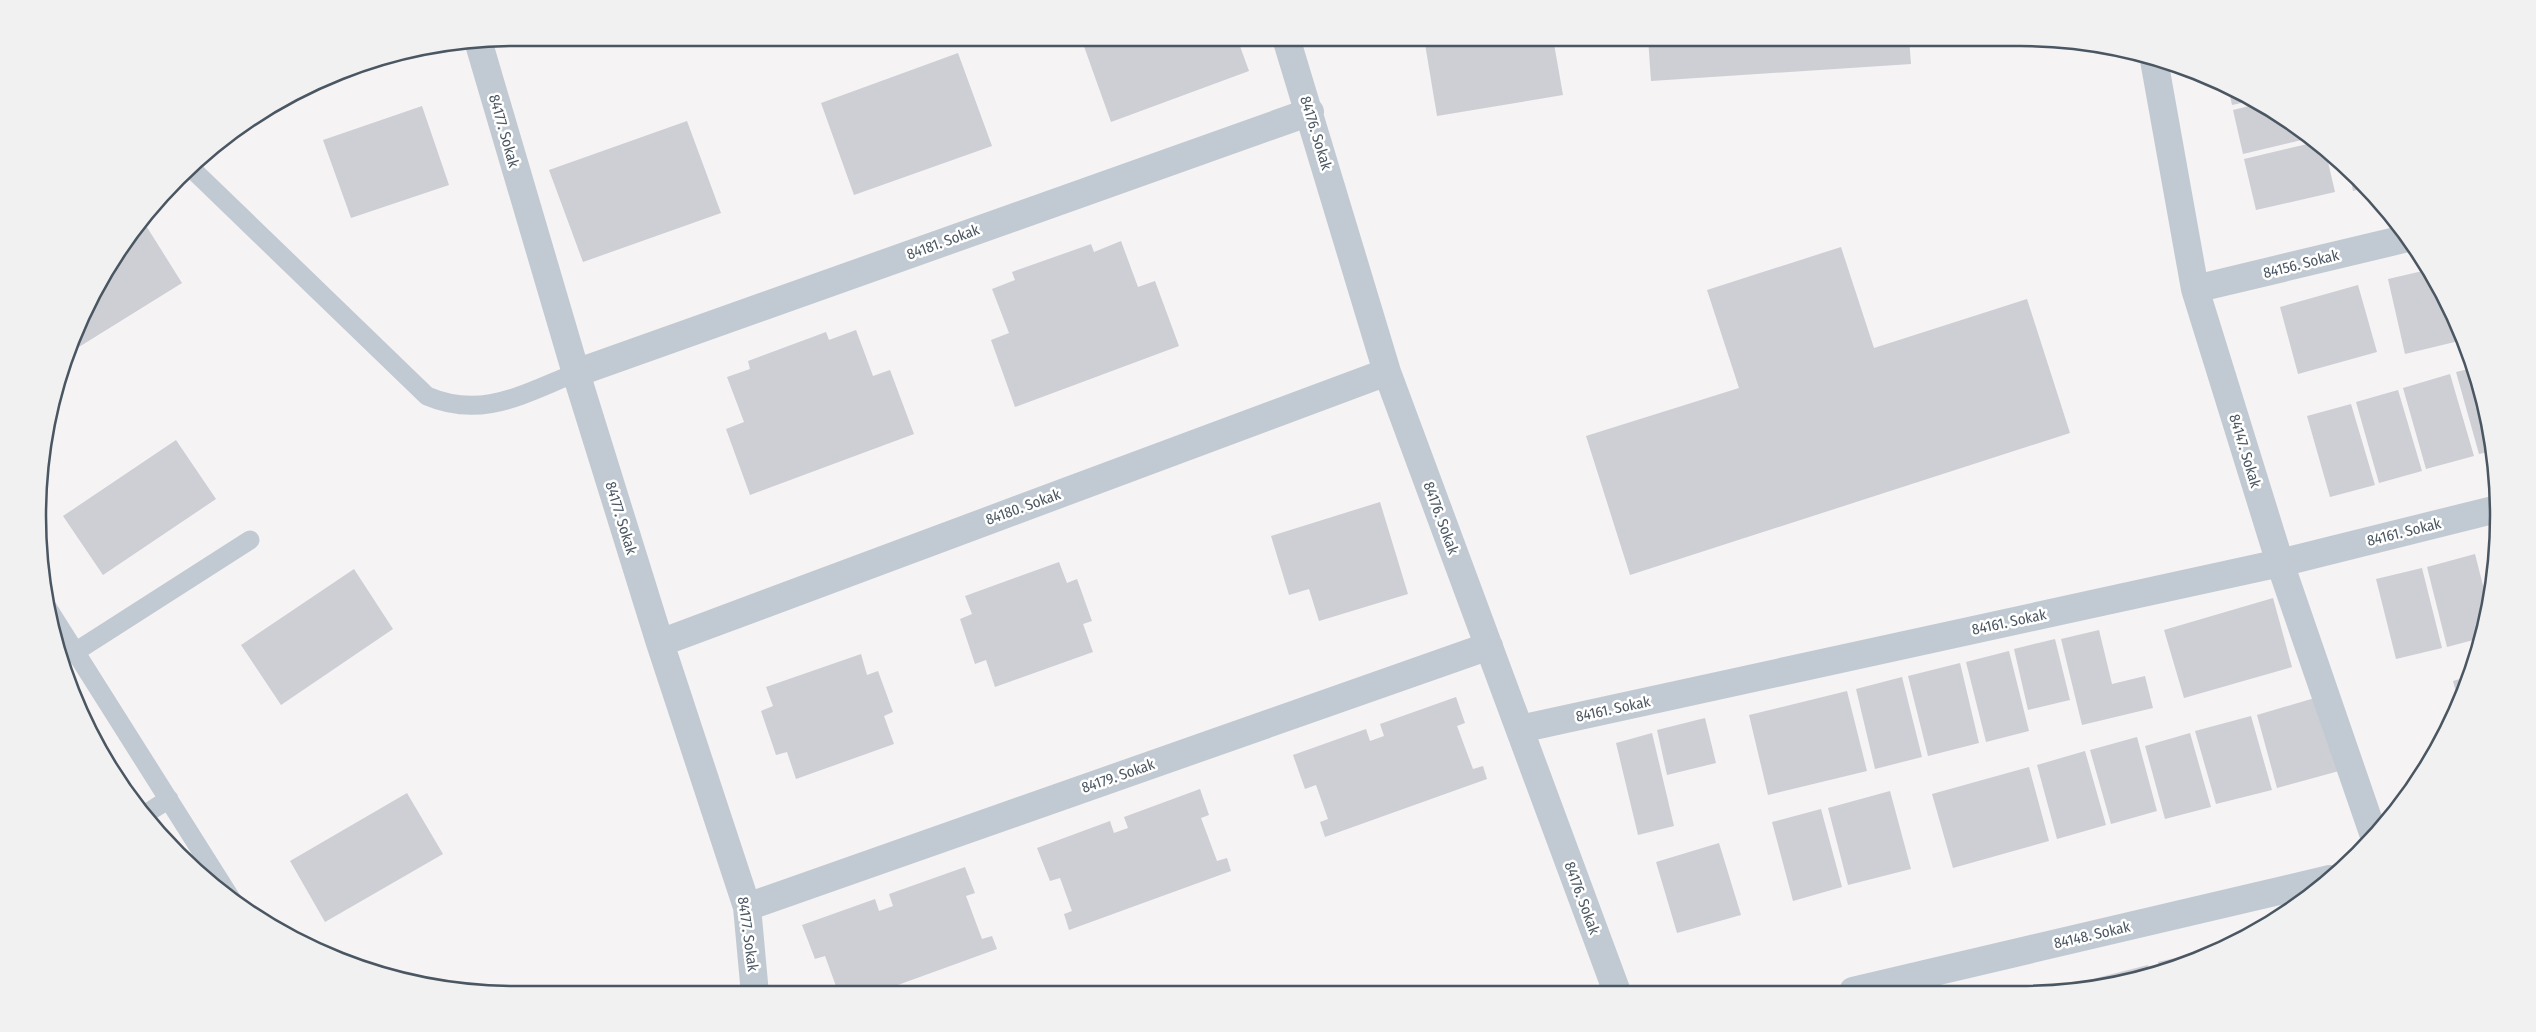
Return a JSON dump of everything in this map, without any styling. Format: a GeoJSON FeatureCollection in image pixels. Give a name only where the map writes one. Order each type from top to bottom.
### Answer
{"type":"FeatureCollection","features":[{"type":"Feature","properties":{"kind":"street","name":"84176. Sokak"},"geometry":{"type":"LineString","coordinates":[[1289,46],[1387,372],[1615,986]]}},
{"type":"Feature","properties":{"kind":"street","name":"84177. Sokak"},"geometry":{"type":"LineString","coordinates":[[480,47],[576,373],[660,643],[747,906],[754,986]]}},
{"type":"Feature","properties":{"kind":"street","name":"84147. Sokak"},"geometry":{"type":"LineString","coordinates":[[2155,66],[2195,290],[2280,563],[2371,828]]}},
{"type":"Feature","properties":{"kind":"street","name":"84181. Sokak"},"geometry":{"type":"LineString","coordinates":[[576,373],[1310,112]]}},
{"type":"Feature","properties":{"kind":"street","name":"84156. Sokak"},"geometry":{"type":"LineString","coordinates":[[2195,290],[2400,240]]}},
{"type":"Feature","properties":{"kind":"street","name":"84180. Sokak"},"geometry":{"type":"LineString","coordinates":[[660,643],[1387,372]]}},
{"type":"Feature","properties":{"kind":"street","name":"84161. Sokak"},"geometry":{"type":"LineString","coordinates":[[1520,729],[2280,563],[2490,512]]}},
{"type":"Feature","properties":{"kind":"street","name":"84179. Sokak"},"geometry":{"type":"LineString","coordinates":[[747,906],[1489,646]]}},
{"type":"Feature","properties":{"kind":"street","name":"84148. Sokak"},"geometry":{"type":"LineString","coordinates":[[1874,986],[2313,883]]}},
{"type":"Feature","properties":{"kind":"lane"},"geometry":{"type":"LineString","coordinates":[[196,173],[428,396],[445,404],[463,407],[484,406],[576,373]]}},
{"type":"Feature","properties":{"kind":"lane"},"geometry":{"type":"LineString","coordinates":[[75,652],[250,540]]}},
{"type":"Feature","properties":{"kind":"lane"},"geometry":{"type":"LineString","coordinates":[[59,627],[219,880]]}},
{"type":"Feature","properties":{"kind":"lane"},"geometry":{"type":"LineString","coordinates":[[150,811],[168,799]]}},
{"type":"Feature","properties":{"kind":"building"},"geometry":{"type":"Polygon","coordinates":[[[1084,46],[1240,46],[1249,71],[1111,122],[1084,46]]]}},
{"type":"Feature","properties":{"kind":"building"},"geometry":{"type":"Polygon","coordinates":[[[1425,46],[1554,46],[1563,95],[1437,116],[1425,46]]]}},
{"type":"Feature","properties":{"kind":"building"},"geometry":{"type":"Polygon","coordinates":[[[1649,46],[1910,46],[1911,64],[1651,81],[1649,46]]]}},
{"type":"Feature","properties":{"kind":"building"},"geometry":{"type":"Polygon","coordinates":[[[958,53],[992,146],[854,195],[821,103],[958,53]]]}},
{"type":"Feature","properties":{"kind":"building"},"geometry":{"type":"Polygon","coordinates":[[[2230,96],[2243,103],[2232,105],[2230,96]]]}},
{"type":"Feature","properties":{"kind":"building"},"geometry":{"type":"Polygon","coordinates":[[[422,106],[449,185],[351,218],[323,140],[422,106]]]}},
{"type":"Feature","properties":{"kind":"building"},"geometry":{"type":"Polygon","coordinates":[[[2249,106],[2302,140],[2243,154],[2233,110],[2249,106]]]}},
{"type":"Feature","properties":{"kind":"building"},"geometry":{"type":"Polygon","coordinates":[[[687,121],[721,213],[583,262],[549,170],[687,121]]]}},
{"type":"Feature","properties":{"kind":"building"},"geometry":{"type":"Polygon","coordinates":[[[2307,144],[2328,161],[2335,192],[2256,210],[2244,159],[2307,144]]]}},
{"type":"Feature","properties":{"kind":"building"},"geometry":{"type":"Polygon","coordinates":[[[2352,184],[2358,190],[2353,191],[2352,184]]]}},
{"type":"Feature","properties":{"kind":"building"},"geometry":{"type":"Polygon","coordinates":[[[146,226],[182,283],[78,348],[109,281],[146,226]]]}},
{"type":"Feature","properties":{"kind":"building"},"geometry":{"type":"Polygon","coordinates":[[[1121,241],[1138,287],[1155,281],[1179,346],[1015,407],[991,340],[1009,333],[992,289],[1015,280],[1012,272],[1091,244],[1094,252],[1121,241]]]}},
{"type":"Feature","properties":{"kind":"building"},"geometry":{"type":"Polygon","coordinates":[[[1841,247],[1874,348],[2027,299],[2070,433],[1630,575],[1586,436],[1739,388],[1707,290],[1841,247]]]}},
{"type":"Feature","properties":{"kind":"building"},"geometry":{"type":"Polygon","coordinates":[[[2421,271],[2456,342],[2405,354],[2388,279],[2421,271]]]}},
{"type":"Feature","properties":{"kind":"building"},"geometry":{"type":"Polygon","coordinates":[[[2358,285],[2377,352],[2298,374],[2280,307],[2358,285]]]}},
{"type":"Feature","properties":{"kind":"building"},"geometry":{"type":"Polygon","coordinates":[[[856,330],[873,376],[890,370],[914,434],[750,495],[726,429],[744,422],[727,377],[750,369],[748,361],[826,332],[829,340],[856,330]]]}},
{"type":"Feature","properties":{"kind":"building"},"geometry":{"type":"Polygon","coordinates":[[[2466,370],[2481,424],[2486,452],[2479,454],[2456,372],[2466,370]]]}},
{"type":"Feature","properties":{"kind":"building"},"geometry":{"type":"Polygon","coordinates":[[[2450,374],[2474,456],[2426,469],[2403,388],[2450,374]]]}},
{"type":"Feature","properties":{"kind":"building"},"geometry":{"type":"Polygon","coordinates":[[[2398,390],[2422,471],[2379,483],[2356,402],[2398,390]]]}},
{"type":"Feature","properties":{"kind":"building"},"geometry":{"type":"Polygon","coordinates":[[[2351,404],[2375,485],[2330,497],[2307,416],[2351,404]]]}},
{"type":"Feature","properties":{"kind":"building"},"geometry":{"type":"Polygon","coordinates":[[[176,440],[216,499],[103,575],[63,516],[176,440]]]}},
{"type":"Feature","properties":{"kind":"building"},"geometry":{"type":"Polygon","coordinates":[[[1380,502],[1408,594],[1319,621],[1309,589],[1289,595],[1271,536],[1380,502]]]}},
{"type":"Feature","properties":{"kind":"building"},"geometry":{"type":"Polygon","coordinates":[[[2475,554],[2484,589],[2473,640],[2447,647],[2427,567],[2475,554]]]}},
{"type":"Feature","properties":{"kind":"building"},"geometry":{"type":"Polygon","coordinates":[[[1059,562],[1067,583],[1077,579],[1092,621],[1083,624],[1093,652],[995,687],[986,660],[975,664],[960,619],[972,614],[965,596],[1059,562]]]}},
{"type":"Feature","properties":{"kind":"building"},"geometry":{"type":"Polygon","coordinates":[[[2422,568],[2442,648],[2396,659],[2376,579],[2422,568]]]}},
{"type":"Feature","properties":{"kind":"building"},"geometry":{"type":"Polygon","coordinates":[[[354,569],[393,629],[281,705],[241,645],[354,569]]]}},
{"type":"Feature","properties":{"kind":"building"},"geometry":{"type":"Polygon","coordinates":[[[2273,598],[2292,667],[2184,698],[2164,630],[2273,598]]]}},
{"type":"Feature","properties":{"kind":"building"},"geometry":{"type":"Polygon","coordinates":[[[2099,630],[2112,684],[2145,676],[2153,708],[2082,725],[2061,639],[2099,630]]]}},
{"type":"Feature","properties":{"kind":"building"},"geometry":{"type":"Polygon","coordinates":[[[2055,639],[2070,700],[2028,710],[2014,649],[2055,639]]]}},
{"type":"Feature","properties":{"kind":"building"},"geometry":{"type":"Polygon","coordinates":[[[2009,651],[2029,731],[1986,742],[1966,662],[2009,651]]]}},
{"type":"Feature","properties":{"kind":"building"},"geometry":{"type":"Polygon","coordinates":[[[861,654],[867,675],[878,671],[893,712],[884,716],[894,744],[796,779],[787,752],[776,755],[761,711],[773,706],[766,687],[861,654]]]}},
{"type":"Feature","properties":{"kind":"building"},"geometry":{"type":"Polygon","coordinates":[[[1960,663],[1979,743],[1928,756],[1908,676],[1960,663]]]}},
{"type":"Feature","properties":{"kind":"building"},"geometry":{"type":"Polygon","coordinates":[[[1902,677],[1922,757],[1875,769],[1856,689],[1902,677]]]}},
{"type":"Feature","properties":{"kind":"building"},"geometry":{"type":"Polygon","coordinates":[[[2461,679],[2456,691],[2453,681],[2461,679]]]}},
{"type":"Feature","properties":{"kind":"building"},"geometry":{"type":"Polygon","coordinates":[[[1847,691],[1867,771],[1768,795],[1749,715],[1847,691]]]}},
{"type":"Feature","properties":{"kind":"building"},"geometry":{"type":"Polygon","coordinates":[[[1456,697],[1465,723],[1457,726],[1473,769],[1483,766],[1487,779],[1325,837],[1320,822],[1328,819],[1316,785],[1305,789],[1293,755],[1366,729],[1370,741],[1384,736],[1380,724],[1456,697]]]}},
{"type":"Feature","properties":{"kind":"building"},"geometry":{"type":"Polygon","coordinates":[[[2318,697],[2339,771],[2277,788],[2257,715],[2318,697]]]}},
{"type":"Feature","properties":{"kind":"building"},"geometry":{"type":"Polygon","coordinates":[[[2251,716],[2272,790],[2216,804],[2195,731],[2251,716]]]}},
{"type":"Feature","properties":{"kind":"building"},"geometry":{"type":"Polygon","coordinates":[[[1705,718],[1716,763],[1667,775],[1657,730],[1705,718]]]}},
{"type":"Feature","properties":{"kind":"building"},"geometry":{"type":"Polygon","coordinates":[[[1652,733],[1674,826],[1638,835],[1616,743],[1652,733]]]}},
{"type":"Feature","properties":{"kind":"building"},"geometry":{"type":"Polygon","coordinates":[[[2190,733],[2211,807],[2165,819],[2145,746],[2190,733]]]}},
{"type":"Feature","properties":{"kind":"building"},"geometry":{"type":"Polygon","coordinates":[[[2137,737],[2157,811],[2111,824],[2090,750],[2137,737]]]}},
{"type":"Feature","properties":{"kind":"building"},"geometry":{"type":"Polygon","coordinates":[[[2085,751],[2106,825],[2057,839],[2037,765],[2085,751]]]}},
{"type":"Feature","properties":{"kind":"building"},"geometry":{"type":"Polygon","coordinates":[[[2029,767],[2049,841],[1953,868],[1932,794],[2029,767]]]}},
{"type":"Feature","properties":{"kind":"building"},"geometry":{"type":"Polygon","coordinates":[[[1200,789],[1209,815],[1201,818],[1217,861],[1227,858],[1231,871],[1069,930],[1064,914],[1072,911],[1060,878],[1050,881],[1037,848],[1110,821],[1114,833],[1128,828],[1124,817],[1200,789]]]}},
{"type":"Feature","properties":{"kind":"building"},"geometry":{"type":"Polygon","coordinates":[[[1890,791],[1911,869],[1848,885],[1828,808],[1890,791]]]}},
{"type":"Feature","properties":{"kind":"building"},"geometry":{"type":"Polygon","coordinates":[[[407,793],[443,854],[325,922],[290,861],[407,793]]]}},
{"type":"Feature","properties":{"kind":"building"},"geometry":{"type":"Polygon","coordinates":[[[1821,809],[1842,887],[1793,901],[1772,822],[1821,809]]]}},
{"type":"Feature","properties":{"kind":"building"},"geometry":{"type":"Polygon","coordinates":[[[1719,843],[1741,915],[1677,933],[1656,862],[1719,843]]]}},
{"type":"Feature","properties":{"kind":"building"},"geometry":{"type":"Polygon","coordinates":[[[965,867],[975,893],[966,896],[982,939],[992,936],[997,949],[895,986],[836,986],[825,956],[815,959],[802,925],[875,899],[879,911],[893,906],[889,894],[965,867]]]}},
{"type":"Feature","properties":{"kind":"building"},"geometry":{"type":"Polygon","coordinates":[[[2186,956],[2159,965],[2158,962],[2186,956]]]}},
{"type":"Feature","properties":{"kind":"building"},"geometry":{"type":"Polygon","coordinates":[[[2148,965],[2149,968],[2112,977],[2080,982],[2148,965]]]}}]}
